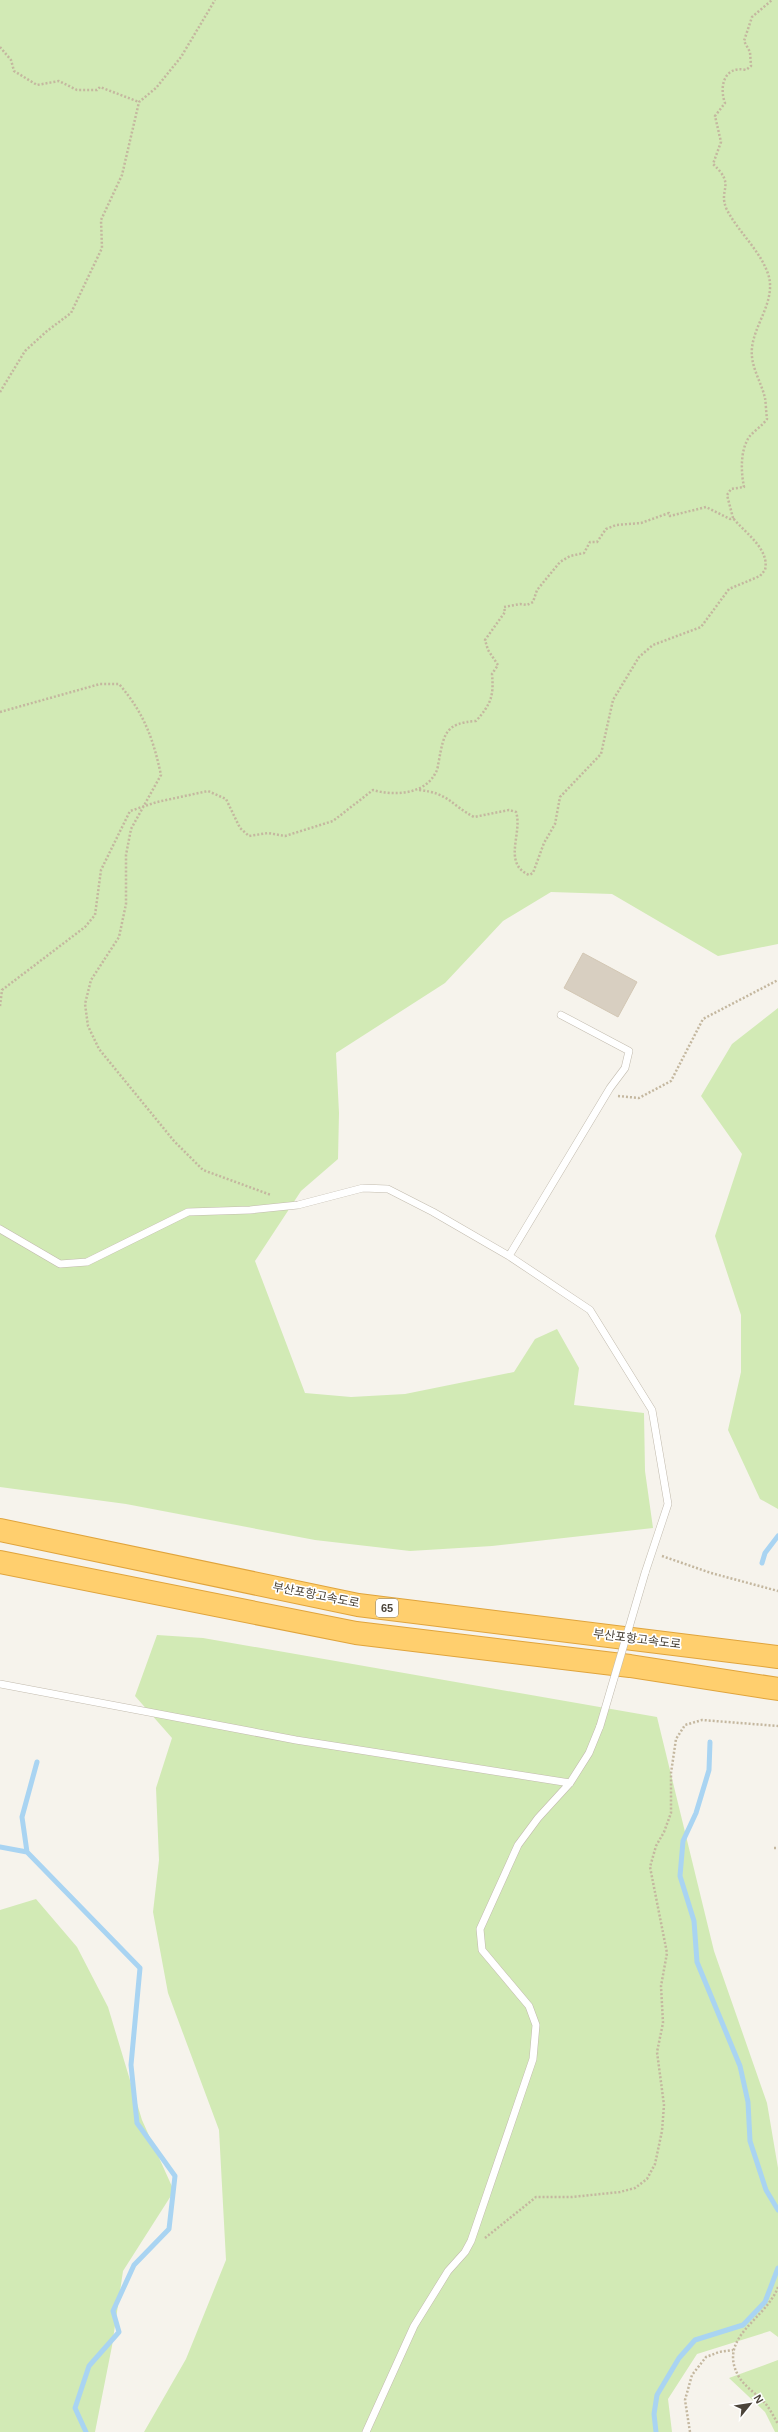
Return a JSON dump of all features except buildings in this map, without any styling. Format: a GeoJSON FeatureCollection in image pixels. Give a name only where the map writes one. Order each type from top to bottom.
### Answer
{"type":"FeatureCollection","features":[{"type":"Feature","properties":{"kind":"highway","name":"부산포항고속도로"},"geometry":{"type":"LineString","coordinates":[[0,1530],[358,1604],[778,1657]]}},
{"type":"Feature","properties":{"kind":"highway"},"geometry":{"type":"LineString","coordinates":[[0,1562],[356,1633],[630,1666],[778,1689]]}},
{"type":"Feature","properties":{"kind":"lane"},"geometry":{"type":"LineString","coordinates":[[509,1256],[607,1094],[625,1068],[629,1051],[562,1015]]}},
{"type":"Feature","properties":{"kind":"lane"},"geometry":{"type":"LineString","coordinates":[[0,1229],[60,1264],[87,1262],[188,1212],[250,1210],[298,1205],[363,1188],[388,1188],[509,1256],[590,1310],[652,1410],[668,1504],[645,1573],[600,1726],[589,1753],[570,1783],[538,1818],[518,1845],[480,1929],[482,1950],[529,2006],[536,2025],[533,2059],[471,2241],[465,2252],[448,2271],[414,2326],[366,2432]]}},
{"type":"Feature","properties":{"kind":"lane"},"geometry":{"type":"LineString","coordinates":[[0,1684],[296,1740],[570,1783]]}},
{"type":"Feature","properties":{"kind":"path"},"geometry":{"type":"LineString","coordinates":[[0,392],[25,351],[47,330],[71,313],[102,248],[101,220],[122,175],[139,102],[156,88],[181,57],[216,0]]}},
{"type":"Feature","properties":{"kind":"path"},"geometry":{"type":"LineString","coordinates":[[0,1006],[2,990],[85,927],[95,915],[101,870],[130,811],[145,805],[208,791],[226,800],[240,828],[249,836],[268,833],[285,836],[333,821],[373,790],[387,794],[419,790],[433,791],[445,796],[474,817],[509,810],[516,812],[518,818],[515,862],[522,872],[529,875],[533,873],[544,843],[555,824],[560,797],[601,754],[613,700],[639,657],[653,645],[701,628],[729,589],[760,576],[765,570],[766,559],[762,550],[733,518],[727,495],[731,489],[744,487],[742,474],[743,451],[749,437],[766,419],[765,398],[753,363],[752,347],[767,301],[769,280],[765,266],[727,210],[724,197],[726,180],[724,174],[713,164],[721,142],[715,116],[725,103],[721,92],[724,80],[730,73],[739,68],[746,70],[751,66],[750,52],[744,41],[752,17],[772,0]]}},
{"type":"Feature","properties":{"kind":"path"},"geometry":{"type":"LineString","coordinates":[[0,47],[11,60],[14,71],[37,85],[60,80],[77,90],[97,90],[100,87],[139,102]]}},
{"type":"Feature","properties":{"kind":"path"},"geometry":{"type":"LineString","coordinates":[[419,790],[436,772],[443,736],[450,728],[464,722],[476,721],[488,707],[494,690],[492,674],[498,665],[488,650],[485,640],[505,612],[504,607],[520,604],[527,605],[533,602],[537,590],[560,562],[570,556],[584,553],[590,542],[597,542],[606,529],[616,525],[641,523],[662,514],[669,513],[670,516],[706,507],[730,519],[733,518]]}},
{"type":"Feature","properties":{"kind":"path"},"geometry":{"type":"LineString","coordinates":[[0,712],[100,684],[119,684],[133,700],[145,720],[161,775],[131,829],[126,855],[126,904],[119,937],[91,980],[85,1004],[88,1026],[100,1049],[119,1073],[174,1141],[203,1170],[298,1205]]}},
{"type":"Feature","properties":{"kind":"path"},"geometry":{"type":"LineString","coordinates":[[607,1094],[639,1098],[671,1081],[703,1019],[778,980]]}},
{"type":"Feature","properties":{"kind":"path"},"geometry":{"type":"LineString","coordinates":[[652,1552],[711,1573],[778,1591]]}},
{"type":"Feature","properties":{"kind":"path"},"geometry":{"type":"LineString","coordinates":[[471,2241],[482,2241],[536,2197],[572,2197],[620,2192],[635,2188],[647,2179],[654,2164],[662,2131],[664,2105],[657,2052],[663,2023],[661,1986],[667,1953],[650,1867],[656,1846],[664,1832],[671,1813],[671,1773],[676,1739],[685,1725],[702,1720],[778,1726]]}},
{"type":"Feature","properties":{"kind":"path"},"geometry":{"type":"LineString","coordinates":[[778,2287],[774,2299],[743,2333],[733,2350],[732,2361],[740,2378],[766,2403],[778,2424]]}},
{"type":"Feature","properties":{"kind":"path"},"geometry":{"type":"LineString","coordinates":[[690,2432],[685,2400],[692,2375],[706,2357],[719,2352],[733,2350]]}},
{"type":"Feature","properties":{"kind":"green space"},"geometry":{"type":"Polygon","coordinates":[[[0,0],[778,0],[778,944],[718,956],[612,894],[551,892],[503,921],[445,983],[336,1053],[339,1113],[338,1159],[301,1191],[255,1261],[305,1393],[351,1397],[405,1394],[514,1372],[535,1339],[557,1329],[579,1368],[574,1405],[644,1413],[645,1471],[653,1528],[492,1546],[410,1551],[315,1540],[126,1504],[0,1487],[0,0]]]}},
{"type":"Feature","properties":{"kind":"green space"},"geometry":{"type":"Polygon","coordinates":[[[778,1008],[778,1509],[760,1499],[728,1430],[741,1372],[741,1315],[715,1236],[742,1154],[701,1096],[732,1044],[778,1008]]]}},
{"type":"Feature","properties":{"kind":"green space"},"geometry":{"type":"Polygon","coordinates":[[[157,1635],[203,1638],[657,1717],[714,1951],[767,2103],[778,2168],[778,2337],[770,2331],[697,2354],[668,2399],[672,2432],[144,2432],[186,2359],[226,2260],[219,2130],[168,1993],[153,1912],[159,1860],[156,1788],[172,1738],[135,1696],[157,1635]]]}},
{"type":"Feature","properties":{"kind":"green space"},"geometry":{"type":"Polygon","coordinates":[[[36,1899],[77,1947],[108,2007],[142,2120],[174,2191],[123,2271],[112,2346],[95,2432],[0,2432],[0,1910],[36,1899]]]}},
{"type":"Feature","properties":{"kind":"green space"},"geometry":{"type":"Polygon","coordinates":[[[778,2360],[778,2432],[775,2432],[765,2412],[729,2378],[778,2360]]]}},
{"type":"Feature","properties":{"kind":"waterway"},"geometry":{"type":"LineString","coordinates":[[762,1563],[765,1553],[778,1536]]}},
{"type":"Feature","properties":{"kind":"waterway"},"geometry":{"type":"LineString","coordinates":[[710,1742],[709,1770],[696,1813],[683,1841],[680,1876],[694,1921],[697,1962],[740,2066],[748,2102],[750,2141],[766,2190],[778,2210]]}},
{"type":"Feature","properties":{"kind":"waterway"},"geometry":{"type":"LineString","coordinates":[[37,1762],[22,1817],[27,1852],[140,1968],[131,2065],[137,2123],[175,2176],[169,2229],[134,2265],[113,2311],[119,2332],[89,2366],[75,2408],[86,2432]]}},
{"type":"Feature","properties":{"kind":"waterway"},"geometry":{"type":"LineString","coordinates":[[0,1847],[27,1852]]}},
{"type":"Feature","properties":{"kind":"waterway"},"geometry":{"type":"LineString","coordinates":[[656,2432],[654,2414],[657,2395],[679,2358],[695,2340],[743,2325],[765,2302],[778,2268]]}}]}
